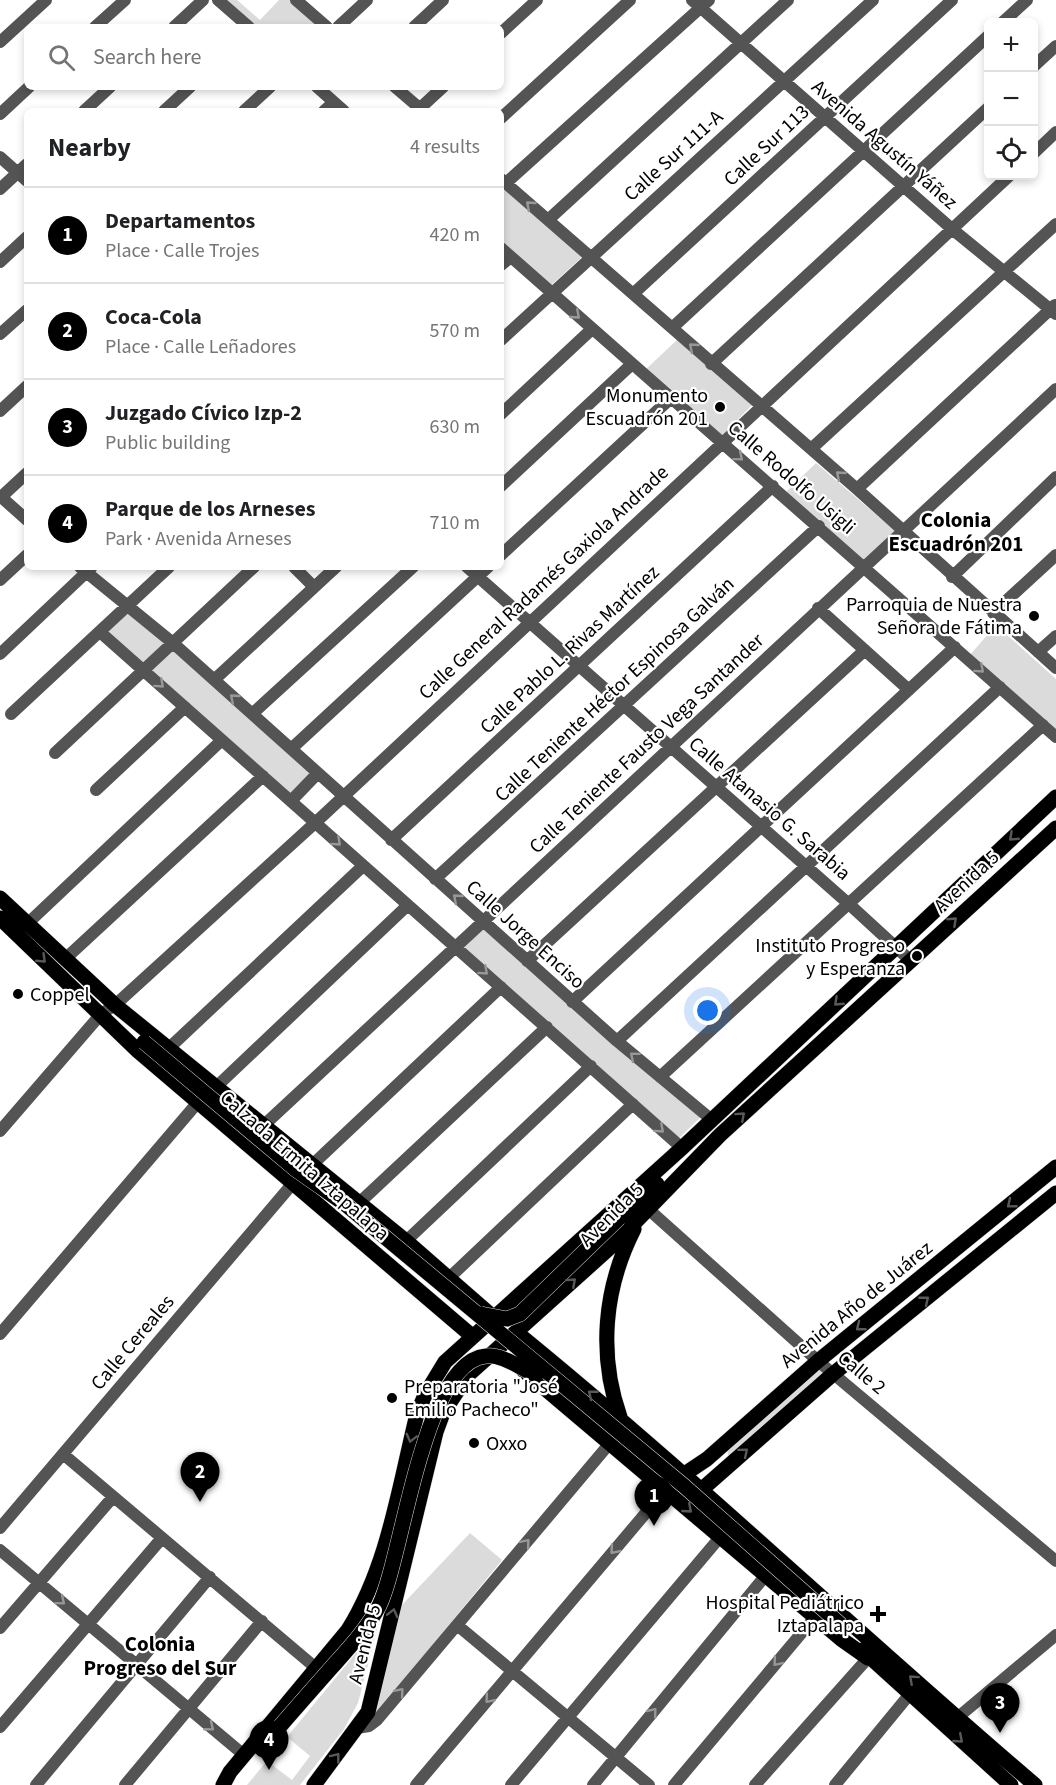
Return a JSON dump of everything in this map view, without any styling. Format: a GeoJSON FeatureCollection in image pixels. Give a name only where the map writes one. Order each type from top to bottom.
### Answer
{"type":"FeatureCollection","features":[{"type":"Feature","properties":{"kind":"main road","name":"Avenida 5"},"geometry":{"type":"LineString","coordinates":[[224,1783],[244,1755],[348,1630],[374,1581],[424,1396],[445,1362],[682,1148],[1056,797]]}},
{"type":"Feature","properties":{"kind":"main road","name":"Avenida 5"},"geometry":{"type":"LineString","coordinates":[[314,1785],[368,1712],[436,1432],[456,1391],[468,1375],[614,1244],[698,1156],[1056,828]]}},
{"type":"Feature","properties":{"kind":"main road","name":"Calzada Ermita Iztapalapa"},"geometry":{"type":"LineString","coordinates":[[0,898],[115,1005],[406,1241],[493,1317]]}},
{"type":"Feature","properties":{"kind":"main road","name":"Calzada Ermita Iztapalapa"},"geometry":{"type":"LineString","coordinates":[[0,918],[138,1051],[472,1336]]}},
{"type":"Feature","properties":{"kind":"main road","name":"Calzada Ermita Iztapalapa"},"geometry":{"type":"LineString","coordinates":[[107,1019],[144,1042],[294,1169],[345,1204],[684,1486],[841,1625],[868,1658]]}},
{"type":"Feature","properties":{"kind":"main road","name":"Calzada Ermita Iztapalapa"},"geometry":{"type":"LineString","coordinates":[[295,1152],[318,1192],[334,1208],[599,1426],[666,1474],[683,1475]]}},
{"type":"Feature","properties":{"kind":"main road"},"geometry":{"type":"LineString","coordinates":[[468,1307],[495,1318],[511,1318],[520,1314],[671,1172],[698,1156]]}},
{"type":"Feature","properties":{"kind":"main road","name":"Avenida Año de Juárez"},"geometry":{"type":"LineString","coordinates":[[683,1475],[707,1459],[818,1361],[1056,1167]]}},
{"type":"Feature","properties":{"kind":"main road","name":"Avenida Año de Juárez"},"geometry":{"type":"LineString","coordinates":[[700,1491],[719,1472],[834,1374],[1056,1193]]}},
{"type":"Feature","properties":{"kind":"main road"},"geometry":{"type":"LineString","coordinates":[[620,1417],[608,1363],[609,1306],[622,1256],[646,1210]]}},
{"type":"Feature","properties":{"kind":"main road"},"geometry":{"type":"LineString","coordinates":[[442,1310],[456,1306],[461,1299],[454,1282]]}},
{"type":"Feature","properties":{"kind":"main road"},"geometry":{"type":"LineString","coordinates":[[880,1311],[893,1327]]}},
{"type":"Feature","properties":{"kind":"main road","name":"Calzada Ermita Iztapalapa"},"geometry":{"type":"LineString","coordinates":[[516,1332],[620,1417],[700,1491],[1035,1785]]}},
{"type":"Feature","properties":{"kind":"main road","name":"Calzada Ermita Iztapalapa"},"geometry":{"type":"LineString","coordinates":[[498,1349],[815,1617],[868,1658],[1011,1785]]}},
{"type":"Feature","properties":{"kind":"main road"},"geometry":{"type":"LineString","coordinates":[[224,1783],[235,1779],[358,1637],[379,1605],[394,1567],[424,1439],[438,1406],[453,1380],[472,1360],[487,1355],[502,1358],[536,1375]]}},
{"type":"Feature","properties":{"kind":"main road"},"geometry":{"type":"LineString","coordinates":[[548,1389],[548,1375],[553,1371],[562,1370]]}},
{"type":"Feature","properties":{"kind":"main road"},"geometry":{"type":"LineString","coordinates":[[707,1459],[719,1472]]}},
{"type":"Feature","properties":{"kind":"street"},"geometry":{"type":"LineString","coordinates":[[0,42],[46,0]]}},
{"type":"Feature","properties":{"kind":"street"},"geometry":{"type":"LineString","coordinates":[[98,24],[125,0]]}},
{"type":"Feature","properties":{"kind":"street"},"geometry":{"type":"LineString","coordinates":[[177,24],[203,0]]}},
{"type":"Feature","properties":{"kind":"street"},"geometry":{"type":"LineString","coordinates":[[218,0],[246,24]]}},
{"type":"Feature","properties":{"kind":"street"},"geometry":{"type":"LineString","coordinates":[[296,0],[324,24]]}},
{"type":"Feature","properties":{"kind":"street"},"geometry":{"type":"LineString","coordinates":[[341,24],[367,0]]}},
{"type":"Feature","properties":{"kind":"street"},"geometry":{"type":"LineString","coordinates":[[417,24],[443,0]]}},
{"type":"Feature","properties":{"kind":"street"},"geometry":{"type":"LineString","coordinates":[[504,30],[537,0]]}},
{"type":"Feature","properties":{"kind":"street"},"geometry":{"type":"LineString","coordinates":[[504,114],[630,0]]}},
{"type":"Feature","properties":{"kind":"street"},"geometry":{"type":"LineString","coordinates":[[548,220],[788,0]]}},
{"type":"Feature","properties":{"kind":"street","name":"Calle Sur 111-A"},"geometry":{"type":"LineString","coordinates":[[504,337],[873,0]]}},
{"type":"Feature","properties":{"kind":"street","name":"Calle Sur 113"},"geometry":{"type":"LineString","coordinates":[[633,294],[952,0]]}},
{"type":"Feature","properties":{"kind":"street"},"geometry":{"type":"LineString","coordinates":[[1007,18],[1027,0]]}},
{"type":"Feature","properties":{"kind":"street"},"geometry":{"type":"LineString","coordinates":[[504,181],[701,2]]}},
{"type":"Feature","properties":{"kind":"street","name":"Avenida Agustín Yáñez"},"geometry":{"type":"LineString","coordinates":[[701,2],[742,44],[952,229],[1054,310]]}},
{"type":"Feature","properties":{"kind":"street"},"geometry":{"type":"LineString","coordinates":[[672,328],[984,40]]}},
{"type":"Feature","properties":{"kind":"street"},"geometry":{"type":"LineString","coordinates":[[1038,62],[1056,46]]}},
{"type":"Feature","properties":{"kind":"street"},"geometry":{"type":"LineString","coordinates":[[0,114],[26,90]]}},
{"type":"Feature","properties":{"kind":"street"},"geometry":{"type":"LineString","coordinates":[[87,108],[107,90]]}},
{"type":"Feature","properties":{"kind":"street"},"geometry":{"type":"LineString","coordinates":[[167,108],[187,90]]}},
{"type":"Feature","properties":{"kind":"street"},"geometry":{"type":"LineString","coordinates":[[247,108],[267,90]]}},
{"type":"Feature","properties":{"kind":"street"},"geometry":{"type":"LineString","coordinates":[[320,90],[341,108]]}},
{"type":"Feature","properties":{"kind":"street"},"geometry":{"type":"LineString","coordinates":[[398,90],[418,108]]}},
{"type":"Feature","properties":{"kind":"street"},"geometry":{"type":"LineString","coordinates":[[422,108],[440,90]]}},
{"type":"Feature","properties":{"kind":"street"},"geometry":{"type":"LineString","coordinates":[[327,108],[334,102]]}},
{"type":"Feature","properties":{"kind":"street"},"geometry":{"type":"LineString","coordinates":[[711,364],[984,112]]}},
{"type":"Feature","properties":{"kind":"street"},"geometry":{"type":"LineString","coordinates":[[1038,149],[1056,132]]}},
{"type":"Feature","properties":{"kind":"street"},"geometry":{"type":"LineString","coordinates":[[0,157],[24,179]]}},
{"type":"Feature","properties":{"kind":"street"},"geometry":{"type":"LineString","coordinates":[[0,189],[24,167]]}},
{"type":"Feature","properties":{"kind":"street","name":"Calle General Radamés Gaxiola Andrade"},"geometry":{"type":"LineString","coordinates":[[0,1131],[107,1019],[115,1005],[315,823],[1005,180]]}},
{"type":"Feature","properties":{"kind":"street","name":"Calle Rodolfo Usigli"},"geometry":{"type":"LineString","coordinates":[[504,181],[811,449],[1056,668]]}},
{"type":"Feature","properties":{"kind":"street"},"geometry":{"type":"LineString","coordinates":[[811,449],[1056,224]]}},
{"type":"Feature","properties":{"kind":"street"},"geometry":{"type":"LineString","coordinates":[[0,262],[24,240]]}},
{"type":"Feature","properties":{"kind":"street","name":"Calle Rodolfo Usigli"},"geometry":{"type":"LineString","coordinates":[[506,252],[1056,737]]}},
{"type":"Feature","properties":{"kind":"street"},"geometry":{"type":"LineString","coordinates":[[856,489],[1054,310]]}},
{"type":"Feature","properties":{"kind":"street"},"geometry":{"type":"LineString","coordinates":[[0,334],[24,313]]}},
{"type":"Feature","properties":{"kind":"street"},"geometry":{"type":"LineString","coordinates":[[504,411],[592,329]]}},
{"type":"Feature","properties":{"kind":"street"},"geometry":{"type":"LineString","coordinates":[[504,483],[632,364]]}},
{"type":"Feature","properties":{"kind":"street"},"geometry":{"type":"LineString","coordinates":[[0,411],[24,389]]}},
{"type":"Feature","properties":{"kind":"street","name":"Calle Teniente Fausto Vega Santander"},"geometry":{"type":"LineString","coordinates":[[263,1126],[1056,389]]}},
{"type":"Feature","properties":{"kind":"street"},"geometry":{"type":"LineString","coordinates":[[504,552],[672,398]]}},
{"type":"Feature","properties":{"kind":"street"},"geometry":{"type":"LineString","coordinates":[[24,476],[0,497],[24,517]]}},
{"type":"Feature","properties":{"kind":"street"},"geometry":{"type":"LineString","coordinates":[[952,577],[1056,477]]}},
{"type":"Feature","properties":{"kind":"street","name":"Calle Pablo L. Rivas Martínez"},"geometry":{"type":"LineString","coordinates":[[392,840],[773,486]]}},
{"type":"Feature","properties":{"kind":"street","name":"Calle Teniente Héctor Espinosa Galván"},"geometry":{"type":"LineString","coordinates":[[435,879],[626,706],[819,526]]}},
{"type":"Feature","properties":{"kind":"street"},"geometry":{"type":"LineString","coordinates":[[993,613],[1056,555]]}},
{"type":"Feature","properties":{"kind":"street"},"geometry":{"type":"LineString","coordinates":[[0,580],[24,558]]}},
{"type":"Feature","properties":{"kind":"street"},"geometry":{"type":"LineString","coordinates":[[0,654],[85,570]]}},
{"type":"Feature","properties":{"kind":"street","name":"Calle Jorge Enciso"},"geometry":{"type":"LineString","coordinates":[[87,570],[291,748],[572,1002],[712,1120]]}},
{"type":"Feature","properties":{"kind":"street"},"geometry":{"type":"LineString","coordinates":[[11,714],[166,570]]}},
{"type":"Feature","properties":{"kind":"street"},"geometry":{"type":"LineString","coordinates":[[55,753],[251,570]]}},
{"type":"Feature","properties":{"kind":"street"},"geometry":{"type":"LineString","coordinates":[[297,570],[314,587]]}},
{"type":"Feature","properties":{"kind":"street"},"geometry":{"type":"LineString","coordinates":[[214,680],[333,570]]}},
{"type":"Feature","properties":{"kind":"street"},"geometry":{"type":"LineString","coordinates":[[252,714],[410,570]]}},
{"type":"Feature","properties":{"kind":"street","name":"Calle Atanasio G. Sarabia"},"geometry":{"type":"LineString","coordinates":[[470,570],[807,866],[910,961]]}},
{"type":"Feature","properties":{"kind":"street"},"geometry":{"type":"LineString","coordinates":[[291,748],[485,570]]}},
{"type":"Feature","properties":{"kind":"street"},"geometry":{"type":"LineString","coordinates":[[818,608],[909,690]]}},
{"type":"Feature","properties":{"kind":"street"},"geometry":{"type":"LineString","coordinates":[[100,633],[458,947],[682,1148]]}},
{"type":"Feature","properties":{"kind":"street"},"geometry":{"type":"LineString","coordinates":[[1038,652],[1056,636]]}},
{"type":"Feature","properties":{"kind":"street"},"geometry":{"type":"LineString","coordinates":[[572,1002],[955,647]]}},
{"type":"Feature","properties":{"kind":"street"},"geometry":{"type":"LineString","coordinates":[[527,961],[865,650]]}},
{"type":"Feature","properties":{"kind":"street"},"geometry":{"type":"LineString","coordinates":[[617,1041],[1000,687]]}},
{"type":"Feature","properties":{"kind":"street"},"geometry":{"type":"LineString","coordinates":[[96,790],[185,707]]}},
{"type":"Feature","properties":{"kind":"street"},"geometry":{"type":"LineString","coordinates":[[660,1077],[850,905],[1043,725]]}},
{"type":"Feature","properties":{"kind":"street"},"geometry":{"type":"LineString","coordinates":[[27,924],[222,740]]}},
{"type":"Feature","properties":{"kind":"street"},"geometry":{"type":"LineString","coordinates":[[291,801],[318,773]]}},
{"type":"Feature","properties":{"kind":"street"},"geometry":{"type":"LineString","coordinates":[[64,959],[263,776]]}},
{"type":"Feature","properties":{"kind":"street"},"geometry":{"type":"LineString","coordinates":[[168,1049],[363,866]]}},
{"type":"Feature","properties":{"kind":"street"},"geometry":{"type":"LineString","coordinates":[[216,1087],[408,905]]}},
{"type":"Feature","properties":{"kind":"street"},"geometry":{"type":"LineString","coordinates":[[312,1165],[501,987]]}},
{"type":"Feature","properties":{"kind":"street"},"geometry":{"type":"LineString","coordinates":[[359,1203],[546,1027]]}},
{"type":"Feature","properties":{"kind":"street"},"geometry":{"type":"LineString","coordinates":[[406,1241],[591,1066]]}},
{"type":"Feature","properties":{"kind":"street"},"geometry":{"type":"LineString","coordinates":[[0,1334],[199,1101]]}},
{"type":"Feature","properties":{"kind":"street"},"geometry":{"type":"LineString","coordinates":[[454,1282],[633,1104]]}},
{"type":"Feature","properties":{"kind":"street","name":"Calle Cereales"},"geometry":{"type":"LineString","coordinates":[[0,1528],[294,1182]]}},
{"type":"Feature","properties":{"kind":"street","name":"Calle 2"},"geometry":{"type":"LineString","coordinates":[[646,1210],[818,1361],[1056,1561]]}},
{"type":"Feature","properties":{"kind":"street"},"geometry":{"type":"LineString","coordinates":[[357,1728],[369,1726],[377,1720],[610,1443]]}},
{"type":"Feature","properties":{"kind":"street"},"geometry":{"type":"LineString","coordinates":[[63,1454],[316,1668]]}},
{"type":"Feature","properties":{"kind":"street"},"geometry":{"type":"LineString","coordinates":[[416,1785],[666,1489]]}},
{"type":"Feature","properties":{"kind":"street"},"geometry":{"type":"LineString","coordinates":[[0,1628],[113,1497]]}},
{"type":"Feature","properties":{"kind":"street"},"geometry":{"type":"LineString","coordinates":[[511,1785],[721,1536]]}},
{"type":"Feature","properties":{"kind":"street"},"geometry":{"type":"LineString","coordinates":[[0,1727],[162,1538]]}},
{"type":"Feature","properties":{"kind":"street"},"geometry":{"type":"LineString","coordinates":[[0,1550],[244,1755]]}},
{"type":"Feature","properties":{"kind":"street"},"geometry":{"type":"LineString","coordinates":[[593,1785],[766,1575]]}},
{"type":"Feature","properties":{"kind":"street"},"geometry":{"type":"LineString","coordinates":[[36,1785],[210,1577]]}},
{"type":"Feature","properties":{"kind":"street"},"geometry":{"type":"LineString","coordinates":[[674,1785],[815,1617]]}},
{"type":"Feature","properties":{"kind":"street"},"geometry":{"type":"LineString","coordinates":[[125,1785],[262,1621]]}},
{"type":"Feature","properties":{"kind":"street"},"geometry":{"type":"LineString","coordinates":[[457,1625],[649,1785]]}},
{"type":"Feature","properties":{"kind":"street"},"geometry":{"type":"LineString","coordinates":[[957,1718],[1056,1635]]}},
{"type":"Feature","properties":{"kind":"street"},"geometry":{"type":"LineString","coordinates":[[755,1785],[868,1658]]}},
{"type":"Feature","properties":{"kind":"street"},"geometry":{"type":"LineString","coordinates":[[835,1785],[909,1695]]}},
{"type":"Feature","properties":{"kind":"shaded area"},"geometry":{"type":"Polygon","coordinates":[[[222,0],[237,0],[260,20],[279,0],[292,0],[319,24],[249,24],[222,0]]]}},
{"type":"Feature","properties":{"kind":"shaded area"},"geometry":{"type":"Polygon","coordinates":[[[504,189],[582,257],[549,287],[504,248],[504,189]]]}},
{"type":"Feature","properties":{"kind":"shaded area"},"geometry":{"type":"Polygon","coordinates":[[[678,339],[752,405],[720,438],[644,371],[678,339]]]}},
{"type":"Feature","properties":{"kind":"shaded area"},"geometry":{"type":"Polygon","coordinates":[[[816,463],[895,531],[863,561],[786,492],[816,463]]]}},
{"type":"Feature","properties":{"kind":"shaded area"},"geometry":{"type":"Polygon","coordinates":[[[126,610],[173,643],[314,775],[292,797],[105,632],[126,610]]]}},
{"type":"Feature","properties":{"kind":"shaded area"},"geometry":{"type":"Polygon","coordinates":[[[996,625],[1056,679],[1056,734],[969,656],[996,625]]]}},
{"type":"Feature","properties":{"kind":"shaded area"},"geometry":{"type":"Polygon","coordinates":[[[484,928],[703,1115],[678,1139],[461,950],[484,928]]]}},
{"type":"Feature","properties":{"kind":"shaded area"},"geometry":{"type":"Polygon","coordinates":[[[816,1366],[829,1376],[729,1463],[727,1448],[816,1366]]]}},
{"type":"Feature","properties":{"kind":"shaded area"},"geometry":{"type":"Polygon","coordinates":[[[470,1533],[502,1560],[377,1713],[375,1712],[401,1606],[470,1533]]]}},
{"type":"Feature","properties":{"kind":"shaded area"},"geometry":{"type":"Polygon","coordinates":[[[385,1599],[358,1703],[344,1729],[300,1785],[247,1785],[267,1761],[292,1780],[310,1756],[287,1737],[361,1647],[385,1599]]]}},
{"type":"Feature","properties":{"kind":"place","name":"Monumento Escuadrón 201"},"geometry":{"type":"Point","coordinates":[720,407]}},
{"type":"Feature","properties":{"kind":"place","name":"Parroquia de Nuestra Señora de Fátima"},"geometry":{"type":"Point","coordinates":[1034,616]}},
{"type":"Feature","properties":{"kind":"place","name":"Instituto Progreso y Esperanza"},"geometry":{"type":"Point","coordinates":[917,956]}},
{"type":"Feature","properties":{"kind":"place","name":"Coppel"},"geometry":{"type":"Point","coordinates":[18,994]}},
{"type":"Feature","properties":{"kind":"place","name":"Preparatoria \"José Emilio Pacheco\""},"geometry":{"type":"Point","coordinates":[392,1398]}},
{"type":"Feature","properties":{"kind":"place","name":"Oxxo"},"geometry":{"type":"Point","coordinates":[474,1443]}},
{"type":"Feature","properties":{"kind":"place","name":"Coca-Cola"},"geometry":{"type":"Point","coordinates":[200,1502]}},
{"type":"Feature","properties":{"kind":"place","name":"Departamentos"},"geometry":{"type":"Point","coordinates":[654,1526]}},
{"type":"Feature","properties":{"kind":"place","name":"Hospital Pediátrico Iztapalapa"},"geometry":{"type":"Point","coordinates":[878,1614]}},
{"type":"Feature","properties":{"kind":"place","name":"Juzgado Cívico Izp-2"},"geometry":{"type":"Point","coordinates":[1000,1733]}},
{"type":"Feature","properties":{"kind":"place","name":"Parque de los Arneses"},"geometry":{"type":"Point","coordinates":[269,1770]}},
{"type":"Feature","properties":{"kind":"district","name":"Colonia Escuadrón 201"},"geometry":{"type":"Point","coordinates":[956,532]}},
{"type":"Feature","properties":{"kind":"district","name":"Colonia Progreso del Sur"},"geometry":{"type":"Point","coordinates":[160,1656]}}]}
